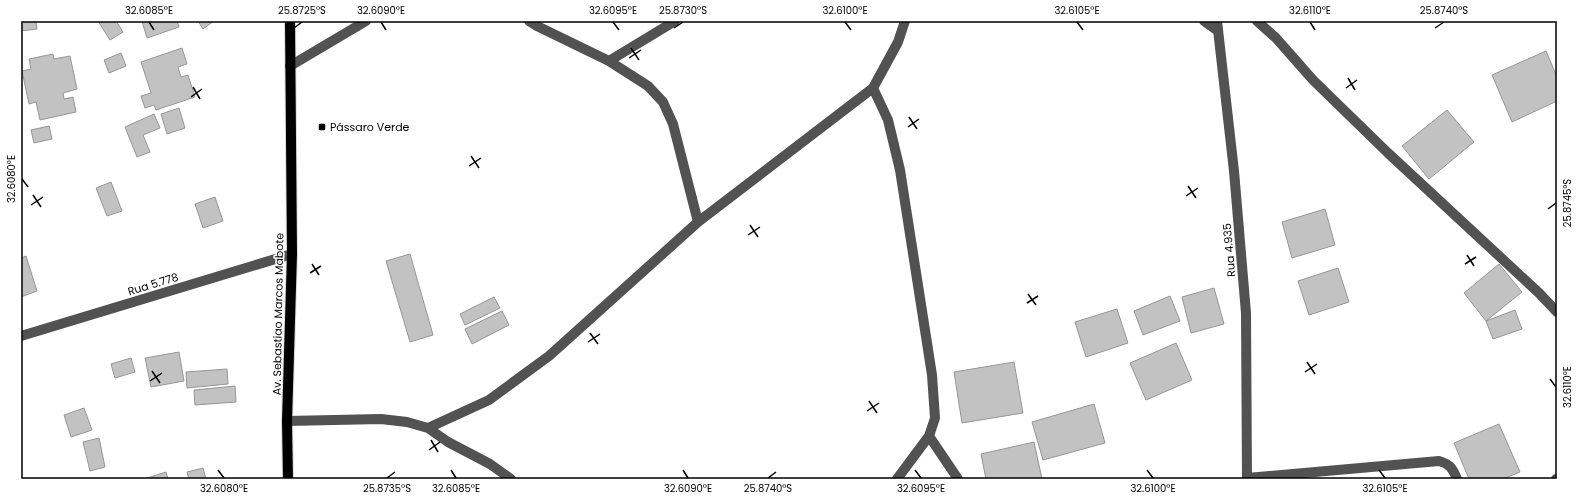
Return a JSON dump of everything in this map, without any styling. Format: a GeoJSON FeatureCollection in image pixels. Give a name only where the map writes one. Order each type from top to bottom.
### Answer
{"type":"FeatureCollection","features":[{"type":"Feature","properties":{"kind":"main road","name":"Av. Sebastiao Marcos Mabote"},"geometry":{"type":"LineString","coordinates":[[288,479],[287,421],[292,254],[290,21]]}},
{"type":"Feature","properties":{"kind":"street"},"geometry":{"type":"LineString","coordinates":[[290,66],[366,21]]}},
{"type":"Feature","properties":{"kind":"street"},"geometry":{"type":"LineString","coordinates":[[529,21],[609,61],[648,86],[663,102],[673,124],[698,222]]}},
{"type":"Feature","properties":{"kind":"street"},"geometry":{"type":"LineString","coordinates":[[609,61],[675,21]]}},
{"type":"Feature","properties":{"kind":"street"},"geometry":{"type":"LineString","coordinates":[[428,428],[489,400],[550,356],[698,222],[873,88],[898,42],[905,21]]}},
{"type":"Feature","properties":{"kind":"street"},"geometry":{"type":"LineString","coordinates":[[1204,21],[1218,26]]}},
{"type":"Feature","properties":{"kind":"street"},"geometry":{"type":"LineString","coordinates":[[1257,21],[1276,38],[1313,80],[1388,154],[1539,293],[1557,312]]}},
{"type":"Feature","properties":{"kind":"street","name":"Rua 4.935"},"geometry":{"type":"LineString","coordinates":[[1218,26],[1234,171],[1246,313],[1247,478]]}},
{"type":"Feature","properties":{"kind":"street"},"geometry":{"type":"LineString","coordinates":[[873,88],[888,120],[900,170],[932,375],[935,418],[929,436],[897,479]]}},
{"type":"Feature","properties":{"kind":"street","name":"Rua 5.778"},"geometry":{"type":"LineString","coordinates":[[21,336],[292,254]]}},
{"type":"Feature","properties":{"kind":"street"},"geometry":{"type":"LineString","coordinates":[[287,421],[381,419],[407,422],[428,428],[448,442],[490,464],[511,479]]}},
{"type":"Feature","properties":{"kind":"street"},"geometry":{"type":"LineString","coordinates":[[929,436],[958,479]]}},
{"type":"Feature","properties":{"kind":"street"},"geometry":{"type":"LineString","coordinates":[[1247,478],[1439,461],[1451,466],[1458,479]]}},
{"type":"Feature","properties":{"kind":"building"},"geometry":{"type":"Polygon","coordinates":[[[21,21],[36,21],[37,29],[21,31],[21,21]]]}},
{"type":"Feature","properties":{"kind":"building"},"geometry":{"type":"Polygon","coordinates":[[[98,21],[116,21],[123,32],[110,40],[98,21]]]}},
{"type":"Feature","properties":{"kind":"building"},"geometry":{"type":"Polygon","coordinates":[[[142,21],[177,21],[179,27],[147,38],[142,21]]]}},
{"type":"Feature","properties":{"kind":"building"},"geometry":{"type":"Polygon","coordinates":[[[198,21],[214,21],[203,29],[198,21]]]}},
{"type":"Feature","properties":{"kind":"building"},"geometry":{"type":"Polygon","coordinates":[[[182,48],[187,64],[178,67],[181,77],[188,75],[195,97],[156,110],[154,105],[145,108],[141,96],[151,93],[141,62],[182,48]]]}},
{"type":"Feature","properties":{"kind":"building"},"geometry":{"type":"Polygon","coordinates":[[[1546,51],[1557,77],[1557,101],[1512,122],[1492,75],[1546,51]]]}},
{"type":"Feature","properties":{"kind":"building"},"geometry":{"type":"Polygon","coordinates":[[[121,53],[126,66],[109,73],[104,60],[121,53]]]}},
{"type":"Feature","properties":{"kind":"building"},"geometry":{"type":"Polygon","coordinates":[[[53,54],[54,59],[70,56],[77,89],[63,93],[64,99],[73,97],[76,112],[40,120],[36,102],[29,104],[22,71],[31,69],[29,59],[53,54]]]}},
{"type":"Feature","properties":{"kind":"building"},"geometry":{"type":"Polygon","coordinates":[[[179,108],[185,128],[167,134],[161,114],[179,108]]]}},
{"type":"Feature","properties":{"kind":"building"},"geometry":{"type":"Polygon","coordinates":[[[1447,110],[1474,142],[1429,179],[1402,146],[1447,110]]]}},
{"type":"Feature","properties":{"kind":"building"},"geometry":{"type":"Polygon","coordinates":[[[154,114],[160,128],[143,135],[150,152],[137,157],[125,127],[154,114]]]}},
{"type":"Feature","properties":{"kind":"building"},"geometry":{"type":"Polygon","coordinates":[[[49,126],[52,139],[34,143],[31,130],[49,126]]]}},
{"type":"Feature","properties":{"kind":"building"},"geometry":{"type":"Polygon","coordinates":[[[111,182],[122,211],[107,216],[96,188],[111,182]]]}},
{"type":"Feature","properties":{"kind":"building"},"geometry":{"type":"Polygon","coordinates":[[[215,197],[223,221],[203,228],[195,204],[215,197]]]}},
{"type":"Feature","properties":{"kind":"building"},"geometry":{"type":"Polygon","coordinates":[[[1325,209],[1335,245],[1292,258],[1282,222],[1325,209]]]}},
{"type":"Feature","properties":{"kind":"building"},"geometry":{"type":"Polygon","coordinates":[[[410,254],[433,335],[410,342],[386,261],[410,254]]]}},
{"type":"Feature","properties":{"kind":"building"},"geometry":{"type":"Polygon","coordinates":[[[26,256],[37,291],[21,297],[21,258],[26,256]]]}},
{"type":"Feature","properties":{"kind":"building"},"geometry":{"type":"Polygon","coordinates":[[[1499,264],[1522,292],[1486,321],[1464,293],[1499,264]]]}},
{"type":"Feature","properties":{"kind":"building"},"geometry":{"type":"Polygon","coordinates":[[[1338,268],[1349,302],[1309,315],[1298,281],[1338,268]]]}},
{"type":"Feature","properties":{"kind":"building"},"geometry":{"type":"Polygon","coordinates":[[[1214,288],[1224,324],[1191,333],[1182,297],[1214,288]]]}},
{"type":"Feature","properties":{"kind":"building"},"geometry":{"type":"Polygon","coordinates":[[[1170,296],[1180,321],[1143,335],[1134,311],[1170,296]]]}},
{"type":"Feature","properties":{"kind":"building"},"geometry":{"type":"Polygon","coordinates":[[[494,297],[500,308],[465,325],[460,314],[494,297]]]}},
{"type":"Feature","properties":{"kind":"building"},"geometry":{"type":"Polygon","coordinates":[[[1117,309],[1128,343],[1086,357],[1075,322],[1117,309]]]}},
{"type":"Feature","properties":{"kind":"building"},"geometry":{"type":"Polygon","coordinates":[[[1515,310],[1522,329],[1493,339],[1486,321],[1515,310]]]}},
{"type":"Feature","properties":{"kind":"building"},"geometry":{"type":"Polygon","coordinates":[[[502,311],[509,325],[472,344],[465,329],[502,311]]]}},
{"type":"Feature","properties":{"kind":"building"},"geometry":{"type":"Polygon","coordinates":[[[1176,343],[1192,380],[1146,400],[1130,363],[1176,343]]]}},
{"type":"Feature","properties":{"kind":"building"},"geometry":{"type":"Polygon","coordinates":[[[179,352],[184,381],[151,387],[145,358],[179,352]]]}},
{"type":"Feature","properties":{"kind":"building"},"geometry":{"type":"Polygon","coordinates":[[[131,358],[135,372],[115,378],[111,364],[131,358]]]}},
{"type":"Feature","properties":{"kind":"building"},"geometry":{"type":"Polygon","coordinates":[[[1014,362],[1023,413],[962,423],[954,372],[1014,362]]]}},
{"type":"Feature","properties":{"kind":"building"},"geometry":{"type":"Polygon","coordinates":[[[227,369],[228,384],[187,388],[186,372],[227,369]]]}},
{"type":"Feature","properties":{"kind":"building"},"geometry":{"type":"Polygon","coordinates":[[[235,386],[236,402],[195,405],[194,390],[235,386]]]}},
{"type":"Feature","properties":{"kind":"building"},"geometry":{"type":"Polygon","coordinates":[[[1094,404],[1105,443],[1043,460],[1032,422],[1094,404]]]}},
{"type":"Feature","properties":{"kind":"building"},"geometry":{"type":"Polygon","coordinates":[[[84,408],[92,430],[71,437],[64,415],[84,408]]]}},
{"type":"Feature","properties":{"kind":"building"},"geometry":{"type":"Polygon","coordinates":[[[1499,424],[1520,472],[1503,479],[1469,479],[1454,443],[1499,424]]]}},
{"type":"Feature","properties":{"kind":"building"},"geometry":{"type":"Polygon","coordinates":[[[99,438],[105,467],[90,471],[83,442],[99,438]]]}},
{"type":"Feature","properties":{"kind":"building"},"geometry":{"type":"Polygon","coordinates":[[[1034,442],[1042,479],[986,479],[981,454],[1034,442]]]}},
{"type":"Feature","properties":{"kind":"building"},"geometry":{"type":"Polygon","coordinates":[[[203,468],[206,479],[189,479],[187,472],[203,468]]]}},
{"type":"Feature","properties":{"kind":"building"},"geometry":{"type":"Polygon","coordinates":[[[166,472],[168,479],[144,479],[166,472]]]}},
{"type":"Feature","properties":{"kind":"place","name":"Pássaro Verde"},"geometry":{"type":"Point","coordinates":[322,127]}}]}
